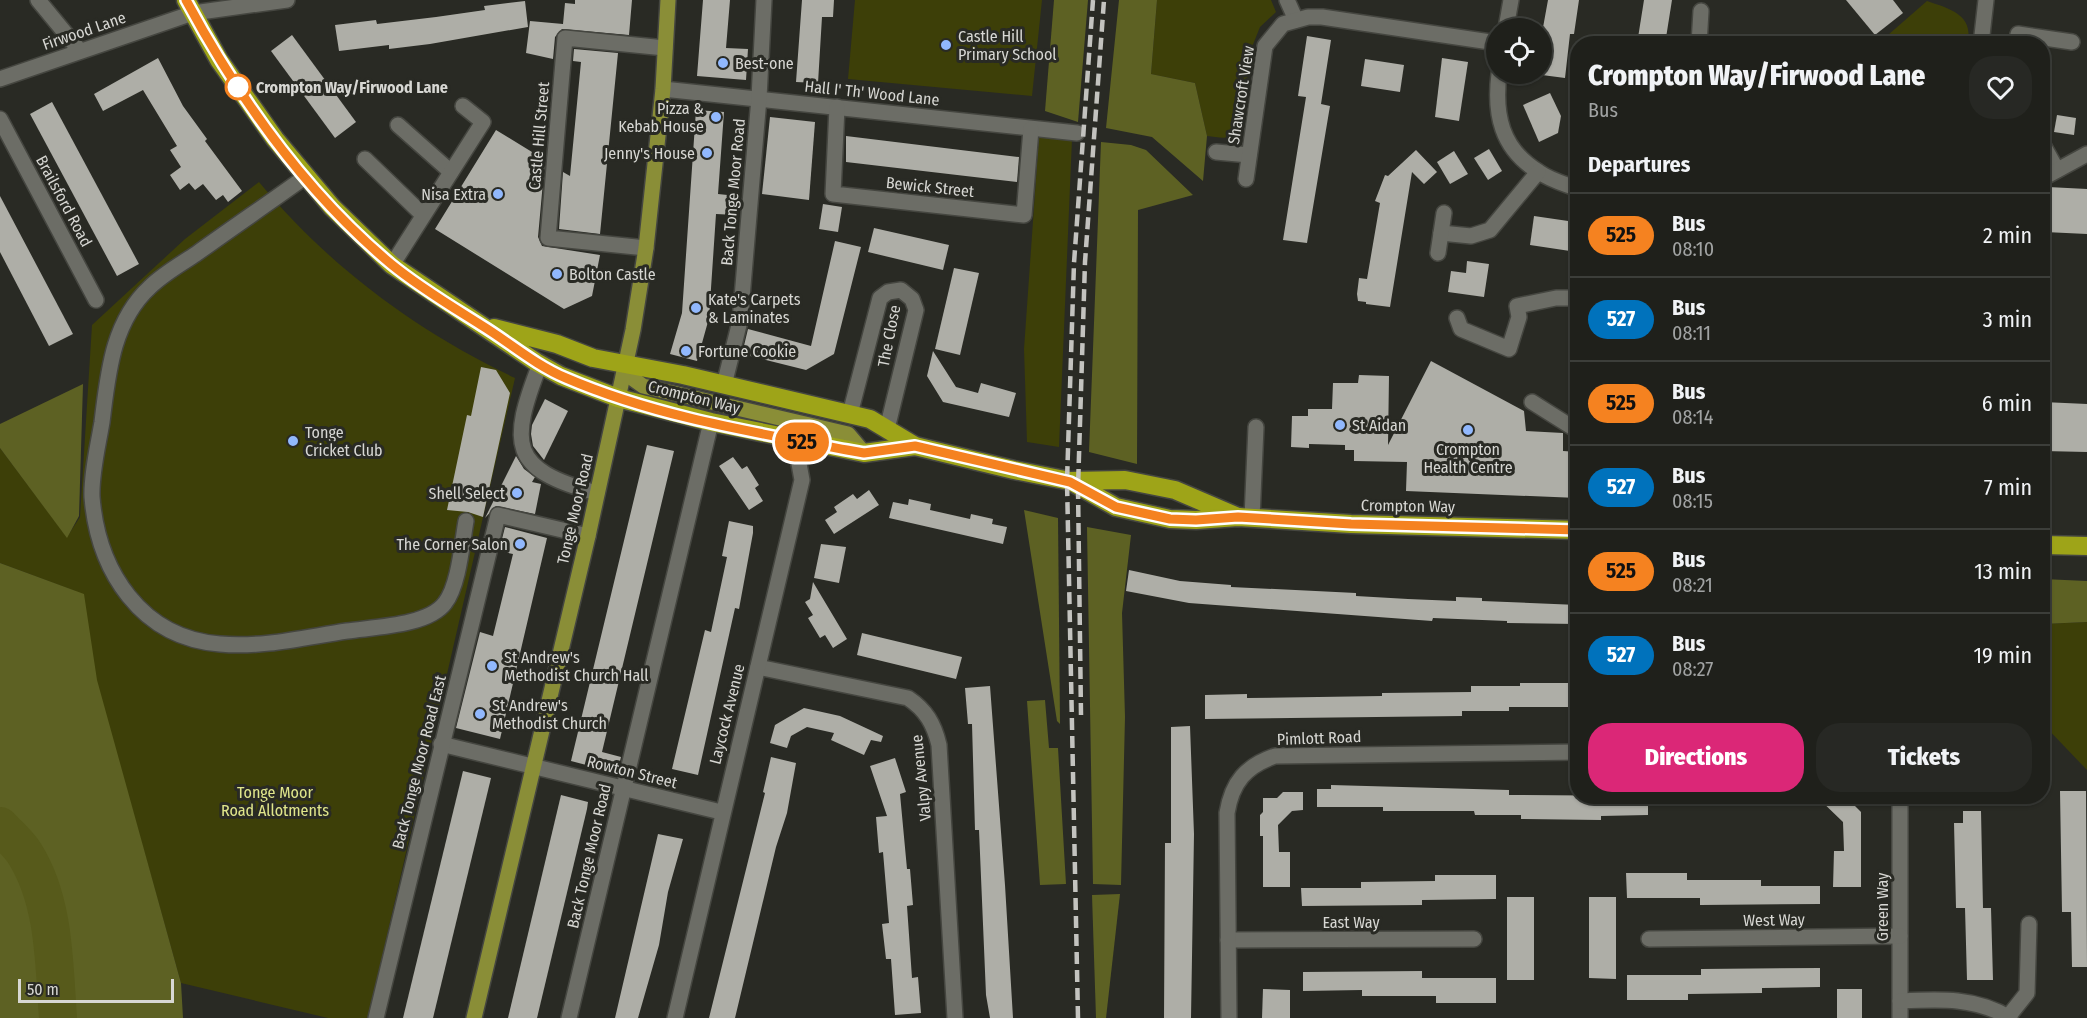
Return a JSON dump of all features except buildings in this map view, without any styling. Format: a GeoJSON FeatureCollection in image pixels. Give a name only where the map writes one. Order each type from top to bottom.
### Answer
{"type":"FeatureCollection","features":[{"type":"Feature","properties":{"kind":"highway","name":"Crompton Way"},"geometry":{"type":"LineString","coordinates":[[190,7],[219,60],[305,177],[392,265],[458,312],[540,364],[567,379],[618,398],[711,423],[864,453],[915,446]]}},
{"type":"Feature","properties":{"kind":"highway","name":"Crompton Way"},"geometry":{"type":"LineString","coordinates":[[480,324],[557,344],[593,358],[724,385],[870,419],[915,446],[1070,482],[1125,480],[1175,490],[1245,517]]}},
{"type":"Feature","properties":{"kind":"highway","name":"Crompton Way"},"geometry":{"type":"LineString","coordinates":[[1070,482],[1116,507],[1196,520],[1245,517],[1351,524],[1570,530]]}},
{"type":"Feature","properties":{"kind":"highway"},"geometry":{"type":"LineString","coordinates":[[2050,545],[2087,546]]}},
{"type":"Feature","properties":{"kind":"main road","name":"Tonge Moor Road"},"geometry":{"type":"LineString","coordinates":[[474,1018],[627,364],[646,248],[663,89],[668,0]]}},
{"type":"Feature","properties":{"kind":"main road"},"geometry":{"type":"LineString","coordinates":[[627,364],[629,376],[643,386],[848,434],[864,453]]}},
{"type":"Feature","properties":{"kind":"street"},"geometry":{"type":"LineString","coordinates":[[38,0],[80,51]]}},
{"type":"Feature","properties":{"kind":"street","name":"Firwood Lane"},"geometry":{"type":"LineString","coordinates":[[0,79],[80,51],[190,7],[287,0]]}},
{"type":"Feature","properties":{"kind":"street","name":"Back Tonge Moor Road"},"geometry":{"type":"LineString","coordinates":[[724,385],[740,321],[759,98],[764,0]]}},
{"type":"Feature","properties":{"kind":"street"},"geometry":{"type":"LineString","coordinates":[[1287,0],[1296,20]]}},
{"type":"Feature","properties":{"kind":"street"},"geometry":{"type":"LineString","coordinates":[[1508,18],[1511,0]]}},
{"type":"Feature","properties":{"kind":"street"},"geometry":{"type":"LineString","coordinates":[[1982,36],[1986,0]]}},
{"type":"Feature","properties":{"kind":"street"},"geometry":{"type":"LineString","coordinates":[[1699,36],[1701,11]]}},
{"type":"Feature","properties":{"kind":"street","name":"Shawcroft View"},"geometry":{"type":"LineString","coordinates":[[1246,179],[1265,46],[1282,24],[1322,17],[1486,41]]}},
{"type":"Feature","properties":{"kind":"street"},"geometry":{"type":"LineString","coordinates":[[2018,34],[2024,36]]}},
{"type":"Feature","properties":{"kind":"street","name":"Castle Hill Street"},"geometry":{"type":"LineString","coordinates":[[646,248],[548,238],[565,38],[665,48]]}},
{"type":"Feature","properties":{"kind":"street"},"geometry":{"type":"LineString","coordinates":[[2050,42],[2072,42]]}},
{"type":"Feature","properties":{"kind":"street"},"geometry":{"type":"LineString","coordinates":[[1498,84],[1496,100],[1499,122],[1512,147],[1538,172],[1570,186]]}},
{"type":"Feature","properties":{"kind":"street","name":"Hall I' Th' Wood Lane"},"geometry":{"type":"LineString","coordinates":[[663,89],[1077,132]]}},
{"type":"Feature","properties":{"kind":"street"},"geometry":{"type":"LineString","coordinates":[[392,265],[483,122],[463,106]]}},
{"type":"Feature","properties":{"kind":"street","name":"Bewick Street"},"geometry":{"type":"LineString","coordinates":[[837,107],[833,194],[1024,215],[1031,129]]}},
{"type":"Feature","properties":{"kind":"street","name":"Brailsford Road"},"geometry":{"type":"LineString","coordinates":[[0,119],[96,300]]}},
{"type":"Feature","properties":{"kind":"street"},"geometry":{"type":"LineString","coordinates":[[398,125],[451,172]]}},
{"type":"Feature","properties":{"kind":"street","name":"Shawcroft View"},"geometry":{"type":"LineString","coordinates":[[1216,152],[1249,155]]}},
{"type":"Feature","properties":{"kind":"street"},"geometry":{"type":"LineString","coordinates":[[2050,174],[2087,154]]}},
{"type":"Feature","properties":{"kind":"street"},"geometry":{"type":"LineString","coordinates":[[2050,158],[2057,170]]}},
{"type":"Feature","properties":{"kind":"street"},"geometry":{"type":"LineString","coordinates":[[364,159],[423,215]]}},
{"type":"Feature","properties":{"kind":"street"},"geometry":{"type":"LineString","coordinates":[[1441,233],[1471,236],[1490,230],[1538,172]]}},
{"type":"Feature","properties":{"kind":"street"},"geometry":{"type":"LineString","coordinates":[[305,177],[150,286],[125,317],[110,361],[92,495],[98,539],[110,571],[138,607],[159,625],[183,637],[220,644],[267,643],[399,623],[432,614],[445,604],[452,591],[466,521]]}},
{"type":"Feature","properties":{"kind":"street"},"geometry":{"type":"LineString","coordinates":[[1438,253],[1444,213]]}},
{"type":"Feature","properties":{"kind":"street","name":"The Close"},"geometry":{"type":"LineString","coordinates":[[850,414],[880,298],[888,292],[901,291],[912,299],[916,309],[887,429]]}},
{"type":"Feature","properties":{"kind":"street"},"geometry":{"type":"LineString","coordinates":[[1457,318],[1461,329],[1509,350],[1519,317],[1517,306],[1556,298],[1570,298]]}},
{"type":"Feature","properties":{"kind":"street"},"geometry":{"type":"LineString","coordinates":[[540,364],[523,412],[521,432],[526,456],[533,467],[547,477],[597,493]]}},
{"type":"Feature","properties":{"kind":"street"},"geometry":{"type":"LineString","coordinates":[[1532,402],[1570,426]]}},
{"type":"Feature","properties":{"kind":"street","name":"Laycock Avenue"},"geometry":{"type":"LineString","coordinates":[[675,1018],[721,812],[802,480],[791,419]]}},
{"type":"Feature","properties":{"kind":"street","name":"Back Tonge Moor Road"},"geometry":{"type":"LineString","coordinates":[[569,1018],[711,423]]}},
{"type":"Feature","properties":{"kind":"street"},"geometry":{"type":"LineString","coordinates":[[1245,517],[1256,427]]}},
{"type":"Feature","properties":{"kind":"street","name":"Back Tonge Moor Road East"},"geometry":{"type":"LineString","coordinates":[[376,1018],[498,515],[588,536]]}},
{"type":"Feature","properties":{"kind":"street","name":"Valpy Avenue"},"geometry":{"type":"LineString","coordinates":[[758,667],[908,698],[927,714],[935,729],[939,746],[955,1018]]}},
{"type":"Feature","properties":{"kind":"street","name":"Rowton Street"},"geometry":{"type":"LineString","coordinates":[[441,744],[721,812]]}},
{"type":"Feature","properties":{"kind":"street","name":"Pimlott Road"},"geometry":{"type":"LineString","coordinates":[[1229,1018],[1227,813],[1229,797],[1235,783],[1247,769],[1275,756],[1570,752]]}},
{"type":"Feature","properties":{"kind":"street","name":"Green Way"},"geometry":{"type":"LineString","coordinates":[[1900,804],[1900,1018]]}},
{"type":"Feature","properties":{"kind":"street"},"geometry":{"type":"LineString","coordinates":[[1900,1001],[1963,999],[1990,1006],[2009,1017],[2027,993],[2029,924]]}},
{"type":"Feature","properties":{"kind":"street","name":"West Way"},"geometry":{"type":"LineString","coordinates":[[1649,939],[1900,936]]}},
{"type":"Feature","properties":{"kind":"street","name":"East Way"},"geometry":{"type":"LineString","coordinates":[[1228,940],[1474,939]]}},
{"type":"Feature","properties":{"kind":"green space","name":"Castle Hill Primary School"},"geometry":{"type":"Polygon","coordinates":[[[855,0],[1042,0],[1032,96],[848,79],[855,0]]]}},
{"type":"Feature","properties":{"kind":"green space"},"geometry":{"type":"Polygon","coordinates":[[[1054,0],[1088,0],[1078,122],[1045,111],[1054,0]]]}},
{"type":"Feature","properties":{"kind":"green space"},"geometry":{"type":"Polygon","coordinates":[[[1119,0],[1157,0],[1151,74],[1195,83],[1207,136],[1203,181],[1152,137],[1106,128],[1119,0]]]}},
{"type":"Feature","properties":{"kind":"green space"},"geometry":{"type":"Polygon","coordinates":[[[1157,0],[1271,0],[1276,12],[1260,27],[1252,47],[1239,131],[1233,136],[1224,138],[1207,136],[1195,83],[1151,74],[1157,0]]]}},
{"type":"Feature","properties":{"kind":"green space"},"geometry":{"type":"Polygon","coordinates":[[[1927,1],[1958,14],[1967,25],[1969,33],[1969,36],[1887,36],[1927,1]]]}},
{"type":"Feature","properties":{"kind":"green space"},"geometry":{"type":"Polygon","coordinates":[[[1039,136],[1072,139],[1059,447],[1027,442],[1024,349],[1039,136]]]}},
{"type":"Feature","properties":{"kind":"green space"},"geometry":{"type":"Polygon","coordinates":[[[1101,142],[1131,145],[1146,150],[1193,195],[1138,210],[1137,464],[1089,452],[1101,142]]]}},
{"type":"Feature","properties":{"kind":"green space","name":"Tonge Cricket Club"},"geometry":{"type":"Polygon","coordinates":[[[259,182],[314,242],[376,294],[444,340],[515,378],[368,1018],[328,1018],[181,983],[96,680],[75,591],[0,563],[0,448],[67,537],[80,517],[92,325],[185,239],[259,182]]]}},
{"type":"Feature","properties":{"kind":"green space"},"geometry":{"type":"Polygon","coordinates":[[[83,384],[79,516],[67,538],[0,448],[0,424],[83,384]]]}},
{"type":"Feature","properties":{"kind":"green space"},"geometry":{"type":"Polygon","coordinates":[[[1024,510],[1058,518],[1060,724],[1057,721],[1024,510]]]}},
{"type":"Feature","properties":{"kind":"green space"},"geometry":{"type":"Polygon","coordinates":[[[1087,527],[1131,535],[1122,613],[1125,717],[1121,885],[1093,884],[1087,527]]]}},
{"type":"Feature","properties":{"kind":"green space"},"geometry":{"type":"Polygon","coordinates":[[[0,563],[84,594],[97,680],[181,983],[183,1018],[0,1018],[0,563]]]}},
{"type":"Feature","properties":{"kind":"green space"},"geometry":{"type":"Polygon","coordinates":[[[2050,579],[2087,581],[2087,622],[2050,624],[2050,579]]]}},
{"type":"Feature","properties":{"kind":"green space"},"geometry":{"type":"Polygon","coordinates":[[[2087,622],[2087,770],[2050,731],[2050,624],[2087,622]]]}},
{"type":"Feature","properties":{"kind":"green space"},"geometry":{"type":"Polygon","coordinates":[[[1045,700],[1049,748],[1058,748],[1066,884],[1040,885],[1027,701],[1045,700]]]}},
{"type":"Feature","properties":{"kind":"green space"},"geometry":{"type":"Polygon","coordinates":[[[1120,894],[1106,1018],[1096,1018],[1092,895],[1120,894]]]}},
{"type":"Feature","properties":{"kind":"waterway"},"geometry":{"type":"LineString","coordinates":[[0,826],[25,854],[42,892],[48,913],[54,955],[58,1018]]}},
{"type":"Feature","properties":{"kind":"railway"},"geometry":{"type":"LineString","coordinates":[[1078,1018],[1067,481],[1074,263],[1093,0]]}},
{"type":"Feature","properties":{"kind":"railway"},"geometry":{"type":"LineString","coordinates":[[1081,715],[1078,488],[1085,262],[1104,0]]}},
{"type":"Feature","properties":{"kind":"bus line","name":"525"},"geometry":{"type":"LineString","coordinates":[[186,0],[219,60],[275,139],[305,177],[366,242],[392,265],[458,312],[540,364],[577,383],[618,398],[711,423],[847,450],[864,453],[915,446],[1070,482],[1116,507],[1170,519],[1238,517],[1351,524],[1570,530]]}},
{"type":"Feature","properties":{"kind":"place","name":"Castle Hill Primary School"},"geometry":{"type":"Point","coordinates":[946,45]}},
{"type":"Feature","properties":{"kind":"place","name":"Best-one"},"geometry":{"type":"Point","coordinates":[723,63]}},
{"type":"Feature","properties":{"kind":"place","name":"Crompton Way/Firwood Lane"},"geometry":{"type":"Point","coordinates":[238,87]}},
{"type":"Feature","properties":{"kind":"place","name":"Pizza & Kebab House"},"geometry":{"type":"Point","coordinates":[716,117]}},
{"type":"Feature","properties":{"kind":"place","name":"Jenny's House"},"geometry":{"type":"Point","coordinates":[707,153]}},
{"type":"Feature","properties":{"kind":"place","name":"Nisa Extra"},"geometry":{"type":"Point","coordinates":[498,194]}},
{"type":"Feature","properties":{"kind":"place","name":"Bolton Castle"},"geometry":{"type":"Point","coordinates":[557,274]}},
{"type":"Feature","properties":{"kind":"place","name":"Kate's Carpets & Laminates"},"geometry":{"type":"Point","coordinates":[696,308]}},
{"type":"Feature","properties":{"kind":"place","name":"Fortune Cookie"},"geometry":{"type":"Point","coordinates":[686,351]}},
{"type":"Feature","properties":{"kind":"place","name":"St Aidan"},"geometry":{"type":"Point","coordinates":[1340,425]}},
{"type":"Feature","properties":{"kind":"place","name":"Crompton Health Centre"},"geometry":{"type":"Point","coordinates":[1468,430]}},
{"type":"Feature","properties":{"kind":"place","name":"Tonge Cricket Club"},"geometry":{"type":"Point","coordinates":[293,441]}},
{"type":"Feature","properties":{"kind":"place","name":"Shell Select"},"geometry":{"type":"Point","coordinates":[517,493]}},
{"type":"Feature","properties":{"kind":"place","name":"The Corner Salon"},"geometry":{"type":"Point","coordinates":[520,544]}},
{"type":"Feature","properties":{"kind":"place","name":"St Andrew's Methodist Church Hall"},"geometry":{"type":"Point","coordinates":[492,666]}},
{"type":"Feature","properties":{"kind":"place","name":"St Andrew's Methodist Church"},"geometry":{"type":"Point","coordinates":[480,714]}},
{"type":"Feature","properties":{"kind":"park label","name":"Tonge Moor Road Allotments"},"geometry":{"type":"Point","coordinates":[275,801]}}]}
